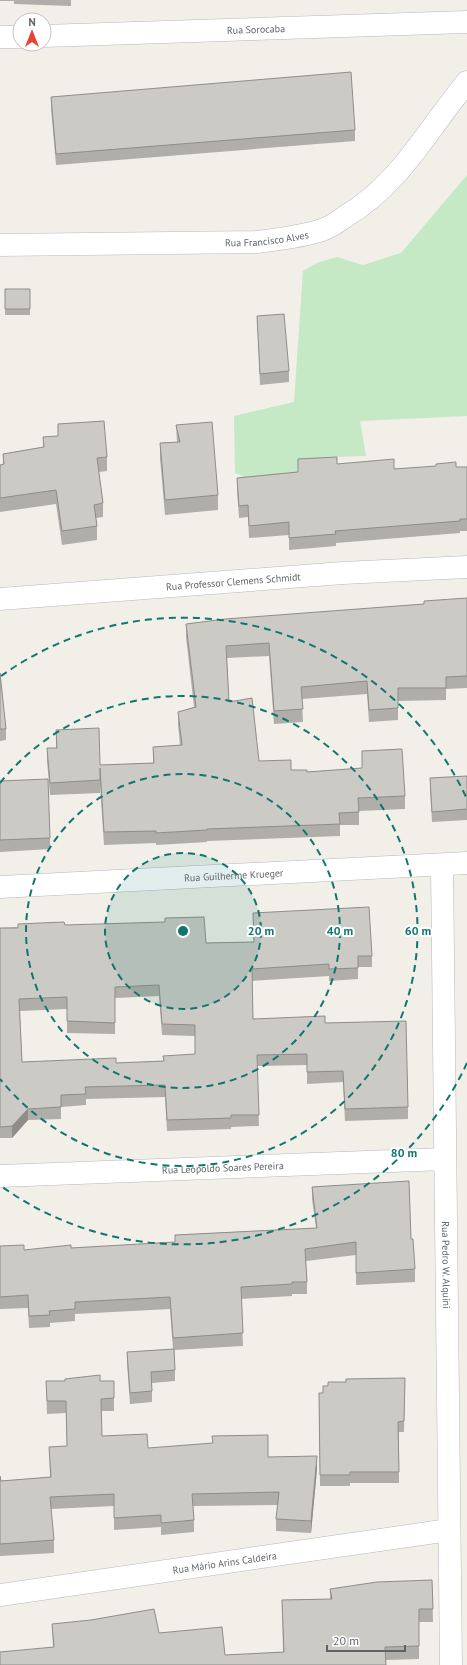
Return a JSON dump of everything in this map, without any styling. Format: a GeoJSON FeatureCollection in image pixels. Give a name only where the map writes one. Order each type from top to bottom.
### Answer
{"type":"FeatureCollection","features":[{"type":"Feature","properties":{"kind":"street","name":"Rua Sorocaba"},"geometry":{"type":"LineString","coordinates":[[52,36],[467,22]]}},
{"type":"Feature","properties":{"kind":"street"},"geometry":{"type":"LineString","coordinates":[[0,37],[12,37]]}},
{"type":"Feature","properties":{"kind":"street","name":"Rua Francisco Alves"},"geometry":{"type":"LineString","coordinates":[[0,245],[257,242],[294,237],[324,229],[355,211],[381,191],[402,168],[448,104],[467,82]]}},
{"type":"Feature","properties":{"kind":"street","name":"Rua Professor Clemens Schmidt"},"geometry":{"type":"LineString","coordinates":[[0,599],[343,573],[467,566]]}},
{"type":"Feature","properties":{"kind":"street","name":"Rua Guilherme Krueger"},"geometry":{"type":"LineString","coordinates":[[0,888],[467,863]]}},
{"type":"Feature","properties":{"kind":"street","name":"Rua Pedro W. Alquíni"},"geometry":{"type":"LineString","coordinates":[[442,865],[451,1665]]}},
{"type":"Feature","properties":{"kind":"street","name":"Rua Leopoldo Soares Pereira"},"geometry":{"type":"LineString","coordinates":[[0,1176],[445,1159]]}},
{"type":"Feature","properties":{"kind":"street","name":"Rua Mário Arins Caldeira"},"geometry":{"type":"LineString","coordinates":[[0,1595],[449,1530]]}},
{"type":"Feature","properties":{"kind":"green space"},"geometry":{"type":"Polygon","coordinates":[[[467,175],[467,416],[360,421],[366,456],[330,457],[318,467],[273,479],[250,479],[235,473],[234,416],[294,402],[303,271],[317,263],[337,257],[363,265],[401,253],[467,175]]]}},
{"type":"Feature","properties":{"kind":"building"},"geometry":{"type":"Polygon","coordinates":[[[351,72],[355,130],[56,154],[51,97],[351,72]]]}},
{"type":"Feature","properties":{"kind":"building"},"geometry":{"type":"Polygon","coordinates":[[[5,289],[30,289],[30,309],[5,309],[5,289]]]}},
{"type":"Feature","properties":{"kind":"building"},"geometry":{"type":"Polygon","coordinates":[[[284,314],[289,371],[260,374],[257,316],[284,314]]]}},
{"type":"Feature","properties":{"kind":"building"},"geometry":{"type":"Polygon","coordinates":[[[104,421],[107,457],[97,458],[103,503],[94,505],[97,526],[62,531],[56,490],[0,498],[0,465],[4,464],[3,454],[44,447],[43,437],[58,436],[58,424],[104,421]]]}},
{"type":"Feature","properties":{"kind":"building"},"geometry":{"type":"Polygon","coordinates":[[[212,422],[218,495],[165,500],[160,443],[180,442],[176,425],[212,422]]]}},
{"type":"Feature","properties":{"kind":"building"},"geometry":{"type":"Polygon","coordinates":[[[337,457],[337,464],[394,459],[394,469],[436,466],[436,464],[456,462],[456,467],[467,467],[467,519],[460,519],[460,521],[335,531],[336,534],[289,538],[289,522],[249,526],[248,505],[239,506],[237,478],[298,472],[298,459],[337,457]]]}},
{"type":"Feature","properties":{"kind":"building"},"geometry":{"type":"Polygon","coordinates":[[[467,598],[467,676],[446,677],[446,688],[398,688],[398,708],[369,710],[367,681],[301,687],[303,709],[274,711],[269,643],[226,646],[229,702],[252,698],[259,761],[291,760],[291,770],[307,770],[307,772],[362,768],[362,751],[402,749],[405,796],[358,798],[359,812],[339,813],[340,824],[207,829],[156,833],[156,831],[104,832],[100,768],[100,780],[50,783],[47,748],[57,748],[56,730],[99,728],[100,765],[154,763],[153,747],[182,745],[178,712],[196,707],[186,624],[225,619],[424,604],[424,601],[467,598]]]}},
{"type":"Feature","properties":{"kind":"building"},"geometry":{"type":"Polygon","coordinates":[[[0,673],[6,729],[0,729],[0,673]]]}},
{"type":"Feature","properties":{"kind":"building"},"geometry":{"type":"Polygon","coordinates":[[[467,776],[467,809],[432,812],[430,778],[467,776]]]}},
{"type":"Feature","properties":{"kind":"building"},"geometry":{"type":"Polygon","coordinates":[[[48,779],[50,838],[0,840],[0,781],[48,779]]]}},
{"type":"Feature","properties":{"kind":"building"},"geometry":{"type":"Polygon","coordinates":[[[369,907],[372,956],[358,956],[358,968],[329,969],[329,964],[252,969],[253,1019],[325,1016],[325,1023],[406,1021],[408,1107],[345,1109],[343,1071],[307,1072],[307,1054],[257,1055],[259,1115],[231,1115],[231,1118],[167,1120],[165,1085],[85,1087],[86,1094],[61,1095],[61,1107],[28,1109],[12,1126],[0,1127],[0,928],[18,928],[18,924],[64,922],[65,925],[165,922],[165,918],[204,917],[206,943],[254,942],[253,913],[369,907]],[[159,985],[115,987],[115,1023],[67,1021],[67,997],[19,999],[22,1062],[116,1058],[116,1063],[164,1061],[163,1056],[195,1054],[195,1025],[162,1024],[159,985]]]}},
{"type":"Feature","properties":{"kind":"building"},"geometry":{"type":"Polygon","coordinates":[[[409,1181],[411,1239],[413,1239],[415,1269],[356,1273],[356,1242],[305,1249],[307,1282],[241,1287],[243,1333],[173,1338],[170,1297],[75,1302],[75,1309],[49,1311],[50,1315],[29,1316],[28,1295],[0,1297],[0,1246],[24,1245],[24,1250],[71,1245],[71,1248],[175,1242],[175,1235],[317,1228],[312,1187],[409,1181]]]}},
{"type":"Feature","properties":{"kind":"building"},"geometry":{"type":"Polygon","coordinates":[[[174,1349],[175,1370],[151,1372],[152,1391],[130,1393],[127,1352],[174,1349]]]}},
{"type":"Feature","properties":{"kind":"building"},"geometry":{"type":"Polygon","coordinates":[[[100,1375],[100,1381],[114,1381],[114,1398],[101,1399],[102,1436],[147,1434],[148,1448],[213,1443],[212,1436],[268,1435],[268,1457],[317,1456],[311,1521],[276,1519],[279,1492],[192,1494],[194,1520],[161,1523],[161,1515],[114,1518],[114,1494],[50,1497],[54,1540],[0,1544],[0,1476],[1,1481],[51,1477],[49,1447],[67,1446],[66,1401],[47,1401],[46,1381],[65,1381],[65,1379],[100,1375]]]}},
{"type":"Feature","properties":{"kind":"building"},"geometry":{"type":"Polygon","coordinates":[[[405,1378],[404,1421],[398,1422],[399,1472],[350,1472],[350,1475],[320,1475],[319,1393],[323,1393],[323,1386],[328,1386],[328,1382],[346,1382],[346,1379],[405,1378]]]}},
{"type":"Feature","properties":{"kind":"building"},"geometry":{"type":"Polygon","coordinates":[[[432,1580],[433,1609],[419,1609],[419,1646],[385,1647],[386,1665],[0,1665],[0,1652],[54,1647],[52,1624],[91,1620],[154,1609],[159,1633],[222,1627],[225,1655],[284,1652],[282,1600],[332,1599],[330,1589],[377,1582],[432,1580]]]}}]}
